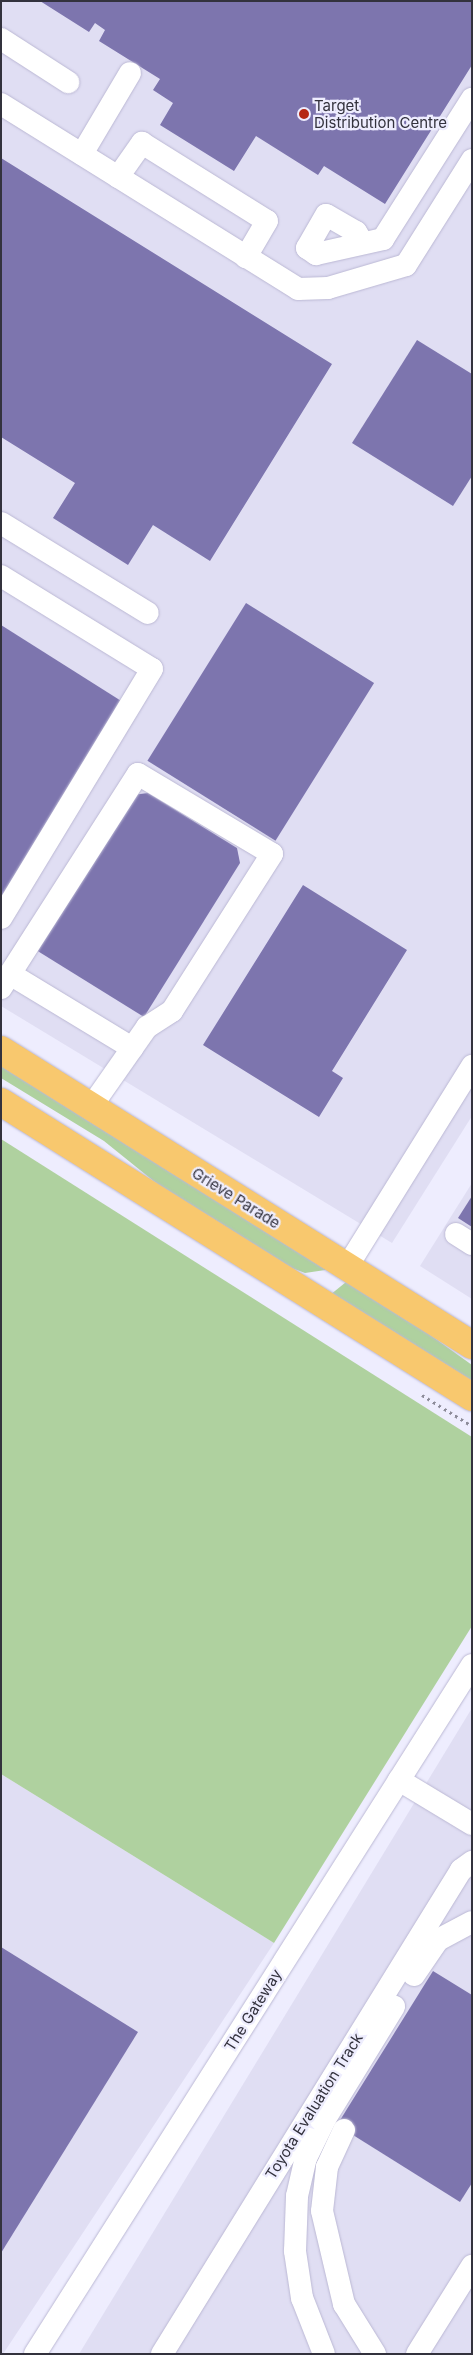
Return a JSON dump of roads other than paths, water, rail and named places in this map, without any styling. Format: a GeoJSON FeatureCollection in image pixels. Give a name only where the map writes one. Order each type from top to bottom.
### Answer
{"type":"FeatureCollection","features":[{"type":"Feature","properties":{"kind":"main road","name":"Grieve Parade"},"geometry":{"type":"LineString","coordinates":[[1,1050],[472,1345]]}},
{"type":"Feature","properties":{"kind":"main road"},"geometry":{"type":"LineString","coordinates":[[1,1102],[472,1398]]}},
{"type":"Feature","properties":{"kind":"street"},"geometry":{"type":"LineString","coordinates":[[1,39],[68,82]]}},
{"type":"Feature","properties":{"kind":"street"},"geometry":{"type":"LineString","coordinates":[[82,154],[130,73]]}},
{"type":"Feature","properties":{"kind":"street"},"geometry":{"type":"LineString","coordinates":[[363,243],[383,238],[472,99]]}},
{"type":"Feature","properties":{"kind":"street"},"geometry":{"type":"LineString","coordinates":[[1,104],[298,290],[328,288],[406,265],[472,160]]}},
{"type":"Feature","properties":{"kind":"street"},"geometry":{"type":"LineString","coordinates":[[118,177],[142,142],[268,220],[246,256]]}},
{"type":"Feature","properties":{"kind":"street"},"geometry":{"type":"LineString","coordinates":[[1,523],[148,612]]}},
{"type":"Feature","properties":{"kind":"street"},"geometry":{"type":"LineString","coordinates":[[1,576],[152,669],[1,918]]}},
{"type":"Feature","properties":{"kind":"street"},"geometry":{"type":"LineString","coordinates":[[92,1107],[147,1027],[172,1011],[272,854],[138,774],[6,981],[132,1048]]}},
{"type":"Feature","properties":{"kind":"street"},"geometry":{"type":"LineString","coordinates":[[347,1267],[472,1066]]}},
{"type":"Feature","properties":{"kind":"street","name":"The Gateway"},"geometry":{"type":"LineString","coordinates":[[34,2354],[472,1665]]}},
{"type":"Feature","properties":{"kind":"street"},"geometry":{"type":"LineString","coordinates":[[399,1780],[472,1824]]}},
{"type":"Feature","properties":{"kind":"street","name":"Toyota Evaluation Track"},"geometry":{"type":"LineString","coordinates":[[162,2354],[456,1879],[472,1862]]}},
{"type":"Feature","properties":{"kind":"street","name":"Toyota Evaluation Track"},"geometry":{"type":"LineString","coordinates":[[324,2354],[302,2298],[295,2252],[297,2196],[306,2158],[325,2119],[426,1955],[438,1940],[472,1922]]}},
{"type":"Feature","properties":{"kind":"street"},"geometry":{"type":"LineString","coordinates":[[344,2130],[327,2168],[322,2211],[344,2304],[375,2354]]}},
{"type":"Feature","properties":{"kind":"street"},"geometry":{"type":"LineString","coordinates":[[417,2354],[472,2266]]}},
{"type":"Feature","properties":{"kind":"place","name":"Target Distribution Centre"},"geometry":{"type":"Point","coordinates":[304,114]}}]}
